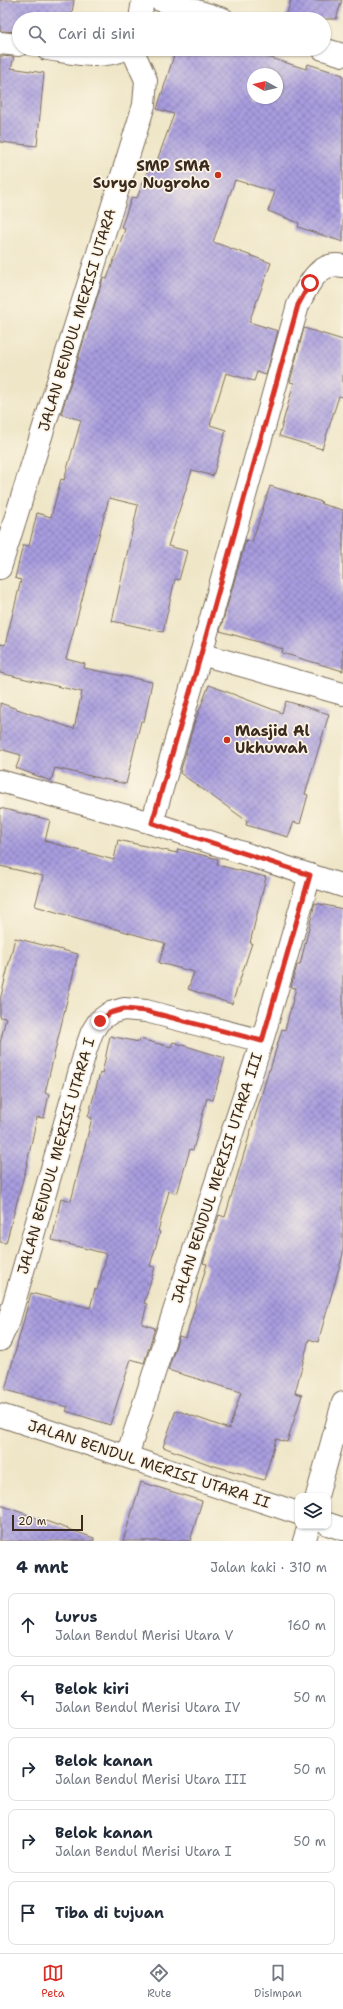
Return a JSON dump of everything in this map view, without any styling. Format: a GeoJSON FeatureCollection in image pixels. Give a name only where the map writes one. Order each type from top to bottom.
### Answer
{"type":"FeatureCollection","features":[{"type":"Feature","properties":{"kind":"street"},"geometry":{"type":"LineString","coordinates":[[141,12],[143,0]]}},
{"type":"Feature","properties":{"kind":"street"},"geometry":{"type":"LineString","coordinates":[[160,0],[200,12]]}},
{"type":"Feature","properties":{"kind":"street"},"geometry":{"type":"LineString","coordinates":[[0,43],[12,44]]}},
{"type":"Feature","properties":{"kind":"street"},"geometry":{"type":"LineString","coordinates":[[331,51],[343,55]]}},
{"type":"Feature","properties":{"kind":"street","name":"JALAN BENDUL MERISI UTARA"},"geometry":{"type":"LineString","coordinates":[[0,568],[144,105],[146,80],[135,56]]}},
{"type":"Feature","properties":{"kind":"street"},"geometry":{"type":"LineString","coordinates":[[152,823],[201,654],[298,305],[310,283],[323,268],[336,265],[343,266]]}},
{"type":"Feature","properties":{"kind":"street"},"geometry":{"type":"LineString","coordinates":[[201,654],[343,694]]}},
{"type":"Feature","properties":{"kind":"street"},"geometry":{"type":"LineString","coordinates":[[0,780],[152,823],[343,886]]}},
{"type":"Feature","properties":{"kind":"street","name":"JALAN BENDUL MERISI UTARA III"},"geometry":{"type":"LineString","coordinates":[[127,1456],[262,1041],[310,875]]}},
{"type":"Feature","properties":{"kind":"street","name":"JALAN BENDUL MERISI UTARA I"},"geometry":{"type":"LineString","coordinates":[[0,1340],[9,1320],[86,1049],[92,1032],[100,1021],[110,1013],[124,1009],[146,1011],[262,1041]]}},
{"type":"Feature","properties":{"kind":"street"},"geometry":{"type":"LineString","coordinates":[[318,1493],[343,1403]]}},
{"type":"Feature","properties":{"kind":"street","name":"JALAN BENDUL MERISI UTARA II"},"geometry":{"type":"LineString","coordinates":[[0,1415],[295,1513]]}},
{"type":"Feature","properties":{"kind":"street"},"geometry":{"type":"LineString","coordinates":[[331,1525],[343,1529]]}},
{"type":"Feature","properties":{"kind":"street"},"geometry":{"type":"LineString","coordinates":[[304,1541],[308,1529]]}},
{"type":"Feature","properties":{"kind":"building"},"geometry":{"type":"Polygon","coordinates":[[[0,0],[74,0],[72,12],[12,12],[12,32],[0,31],[0,0]]]}},
{"type":"Feature","properties":{"kind":"building"},"geometry":{"type":"Polygon","coordinates":[[[291,0],[342,0],[336,19],[331,19],[331,12],[287,12],[291,0]]]}},
{"type":"Feature","properties":{"kind":"building"},"geometry":{"type":"Polygon","coordinates":[[[0,56],[14,57],[11,68],[44,73],[37,146],[0,142],[0,56]]]}},
{"type":"Feature","properties":{"kind":"building"},"geometry":{"type":"Polygon","coordinates":[[[174,56],[264,56],[306,69],[308,64],[343,75],[343,242],[298,227],[299,223],[268,211],[275,192],[235,180],[213,242],[271,263],[249,322],[278,331],[266,375],[257,372],[254,381],[226,373],[210,425],[226,430],[213,476],[192,470],[168,546],[187,551],[179,580],[175,579],[163,632],[112,621],[138,505],[109,498],[66,659],[85,664],[84,668],[152,682],[144,721],[141,721],[126,784],[55,768],[51,781],[16,768],[21,755],[0,749],[0,703],[74,729],[82,692],[0,673],[0,644],[5,645],[21,580],[15,578],[23,545],[29,546],[37,513],[51,517],[61,479],[64,480],[81,420],[61,414],[103,278],[107,279],[125,229],[121,227],[132,197],[137,198],[149,167],[154,169],[174,114],[157,109],[174,56]]]}},
{"type":"Feature","properties":{"kind":"building"},"geometry":{"type":"Polygon","coordinates":[[[304,328],[343,340],[343,397],[339,396],[322,449],[279,436],[294,383],[290,382],[304,328]]]}},
{"type":"Feature","properties":{"kind":"building"},"geometry":{"type":"Polygon","coordinates":[[[270,486],[343,510],[343,671],[282,653],[283,649],[220,631],[246,540],[252,542],[270,486]]]}},
{"type":"Feature","properties":{"kind":"building"},"geometry":{"type":"Polygon","coordinates":[[[209,685],[282,713],[286,701],[329,714],[305,794],[308,795],[300,824],[294,822],[288,837],[246,825],[247,821],[180,773],[194,724],[209,685]]]}},
{"type":"Feature","properties":{"kind":"building"},"geometry":{"type":"Polygon","coordinates":[[[0,808],[50,820],[45,841],[114,860],[118,840],[177,853],[178,849],[218,859],[217,865],[266,877],[250,943],[252,943],[232,1004],[188,989],[194,972],[159,963],[165,943],[35,906],[43,876],[0,866],[0,808]]]}},
{"type":"Feature","properties":{"kind":"building"},"geometry":{"type":"Polygon","coordinates":[[[315,903],[343,909],[343,1254],[318,1342],[309,1339],[295,1393],[302,1395],[287,1442],[276,1439],[264,1480],[211,1465],[163,1447],[176,1410],[229,1429],[241,1392],[168,1370],[179,1336],[186,1338],[207,1264],[203,1263],[219,1215],[225,1217],[282,1029],[285,1030],[296,988],[291,987],[297,965],[300,965],[315,903]]]}},
{"type":"Feature","properties":{"kind":"building"},"geometry":{"type":"Polygon","coordinates":[[[15,938],[78,954],[45,1093],[49,1094],[44,1118],[37,1117],[26,1168],[6,1243],[0,1242],[0,1043],[6,1018],[0,1017],[0,1000],[15,938]]]}},
{"type":"Feature","properties":{"kind":"building"},"geometry":{"type":"Polygon","coordinates":[[[110,1036],[139,1042],[140,1039],[171,1047],[173,1042],[225,1058],[213,1100],[207,1098],[193,1150],[190,1149],[177,1194],[169,1191],[158,1231],[160,1232],[150,1266],[155,1267],[144,1303],[147,1304],[142,1324],[155,1328],[144,1363],[131,1359],[110,1425],[66,1411],[68,1407],[5,1390],[31,1293],[90,1308],[95,1289],[97,1290],[107,1254],[52,1240],[61,1198],[71,1201],[92,1118],[88,1117],[100,1073],[102,1074],[110,1036]]]}},
{"type":"Feature","properties":{"kind":"building"},"geometry":{"type":"Polygon","coordinates":[[[141,1482],[202,1501],[190,1541],[123,1541],[141,1482]]]}},
{"type":"Feature","properties":{"kind":"building"},"geometry":{"type":"Polygon","coordinates":[[[0,1505],[94,1538],[94,1541],[0,1541],[0,1505]]]}},
{"type":"Feature","properties":{"kind":"place","name":"SMP SMA Suryo Nugroho"},"geometry":{"type":"Point","coordinates":[218,175]}},
{"type":"Feature","properties":{"kind":"place","name":"Masjid Al Ukhuwah"},"geometry":{"type":"Point","coordinates":[227,740]}},
{"type":"Feature","properties":{"kind":"route"},"geometry":{"type":"LineString","coordinates":[[100,1021],[110,1013],[124,1009],[146,1011],[262,1041],[310,875],[152,823],[201,654],[298,305],[310,283]]}}]}
